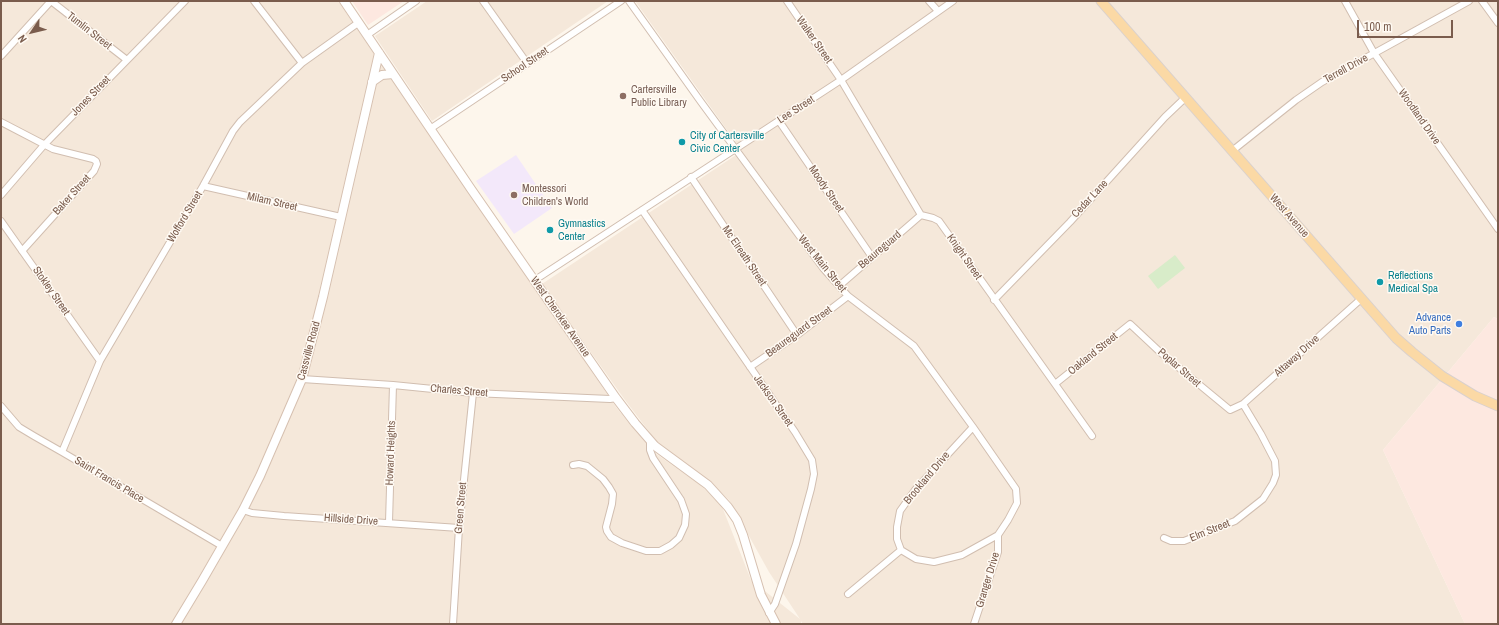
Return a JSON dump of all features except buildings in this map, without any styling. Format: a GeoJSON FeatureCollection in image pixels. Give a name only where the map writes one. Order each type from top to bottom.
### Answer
{"type":"FeatureCollection","features":[{"type":"Feature","properties":{"kind":"main road","name":"West Cherokee Avenue"},"geometry":{"type":"LineString","coordinates":[[344,1],[430,129],[616,398],[650,441],[667,456],[708,485],[719,495],[728,507],[737,520],[761,595],[776,624]]}},
{"type":"Feature","properties":{"kind":"main road","name":"West Avenue"},"geometry":{"type":"LineString","coordinates":[[1101,1],[1396,338],[1428,366],[1475,396],[1498,406]]}},
{"type":"Feature","properties":{"kind":"main road","name":"Cassville Road"},"geometry":{"type":"LineString","coordinates":[[176,624],[243,510],[260,476],[302,379],[379,53]]}},
{"type":"Feature","properties":{"kind":"main road"},"geometry":{"type":"LineString","coordinates":[[372,82],[382,75],[393,74]]}},
{"type":"Feature","properties":{"kind":"street","name":"Tumlin Street"},"geometry":{"type":"LineString","coordinates":[[51,1],[127,60]]}},
{"type":"Feature","properties":{"kind":"street"},"geometry":{"type":"LineString","coordinates":[[1,56],[51,1]]}},
{"type":"Feature","properties":{"kind":"street","name":"Jones Street"},"geometry":{"type":"LineString","coordinates":[[1,195],[44,145],[185,1]]}},
{"type":"Feature","properties":{"kind":"street"},"geometry":{"type":"LineString","coordinates":[[254,1],[302,63]]}},
{"type":"Feature","properties":{"kind":"street"},"geometry":{"type":"LineString","coordinates":[[367,35],[416,1]]}},
{"type":"Feature","properties":{"kind":"street"},"geometry":{"type":"LineString","coordinates":[[483,1],[527,63]]}},
{"type":"Feature","properties":{"kind":"street","name":"School Street"},"geometry":{"type":"LineString","coordinates":[[430,129],[621,1]]}},
{"type":"Feature","properties":{"kind":"street","name":"West Main Street"},"geometry":{"type":"LineString","coordinates":[[629,1],[823,268],[848,296],[914,346],[973,427],[1016,490],[1017,504],[998,535]]}},
{"type":"Feature","properties":{"kind":"street","name":"Walker Street"},"geometry":{"type":"LineString","coordinates":[[787,1],[841,80]]}},
{"type":"Feature","properties":{"kind":"street"},"geometry":{"type":"LineString","coordinates":[[929,1],[938,11]]}},
{"type":"Feature","properties":{"kind":"street","name":"Lee Street"},"geometry":{"type":"LineString","coordinates":[[535,280],[841,80],[953,1]]}},
{"type":"Feature","properties":{"kind":"street","name":"Woodland Drive"},"geometry":{"type":"LineString","coordinates":[[1345,1],[1374,53],[1498,229]]}},
{"type":"Feature","properties":{"kind":"street","name":"Terrell Drive"},"geometry":{"type":"LineString","coordinates":[[1232,151],[1290,105],[1322,82],[1469,1]]}},
{"type":"Feature","properties":{"kind":"street"},"geometry":{"type":"LineString","coordinates":[[1482,1],[1498,23]]}},
{"type":"Feature","properties":{"kind":"street","name":"Wofford Street"},"geometry":{"type":"LineString","coordinates":[[62,452],[100,361],[204,186],[228,138],[240,122],[302,63],[358,23]]}},
{"type":"Feature","properties":{"kind":"street"},"geometry":{"type":"LineString","coordinates":[[841,80],[921,215]]}},
{"type":"Feature","properties":{"kind":"street","name":"Cedar Lane"},"geometry":{"type":"LineString","coordinates":[[994,300],[1070,222],[1165,117],[1186,98]]}},
{"type":"Feature","properties":{"kind":"street","name":"Moody Street"},"geometry":{"type":"LineString","coordinates":[[779,120],[872,257]]}},
{"type":"Feature","properties":{"kind":"street"},"geometry":{"type":"LineString","coordinates":[[1,122],[44,145]]}},
{"type":"Feature","properties":{"kind":"street","name":"Baker Street"},"geometry":{"type":"LineString","coordinates":[[22,251],[96,168],[96,161],[93,159],[53,149],[44,145]]}},
{"type":"Feature","properties":{"kind":"street","name":"Mc Elreath Street"},"geometry":{"type":"LineString","coordinates":[[691,177],[797,335]]}},
{"type":"Feature","properties":{"kind":"street","name":"Milam Street"},"geometry":{"type":"LineString","coordinates":[[204,186],[341,217]]}},
{"type":"Feature","properties":{"kind":"street","name":"Jackson Street"},"geometry":{"type":"LineString","coordinates":[[642,210],[795,432],[812,460],[814,474],[811,490],[796,544],[775,604],[770,613]]}},
{"type":"Feature","properties":{"kind":"street","name":"Beaureguard"},"geometry":{"type":"LineString","coordinates":[[839,286],[921,215]]}},
{"type":"Feature","properties":{"kind":"street","name":"Knight Street"},"geometry":{"type":"LineString","coordinates":[[921,215],[939,221],[1092,436]]}},
{"type":"Feature","properties":{"kind":"street","name":"Stokley Street"},"geometry":{"type":"LineString","coordinates":[[1,221],[100,361]]}},
{"type":"Feature","properties":{"kind":"street","name":"Beaureguard Street"},"geometry":{"type":"LineString","coordinates":[[750,368],[797,335],[848,296]]}},
{"type":"Feature","properties":{"kind":"street","name":"Attaway Drive"},"geometry":{"type":"LineString","coordinates":[[1230,410],[1243,404],[1361,299]]}},
{"type":"Feature","properties":{"kind":"street","name":"Oakland Street"},"geometry":{"type":"LineString","coordinates":[[1056,384],[1130,324]]}},
{"type":"Feature","properties":{"kind":"street","name":"Poplar Street"},"geometry":{"type":"LineString","coordinates":[[1130,324],[1166,357],[1230,410]]}},
{"type":"Feature","properties":{"kind":"street","name":"Charles Street"},"geometry":{"type":"LineString","coordinates":[[302,379],[393,385],[473,393],[603,399],[616,398]]}},
{"type":"Feature","properties":{"kind":"street","name":"Howard Heights"},"geometry":{"type":"LineString","coordinates":[[389,522],[393,385]]}},
{"type":"Feature","properties":{"kind":"street","name":"Green Street"},"geometry":{"type":"LineString","coordinates":[[453,624],[459,528],[473,393]]}},
{"type":"Feature","properties":{"kind":"street","name":"Elm Street"},"geometry":{"type":"LineString","coordinates":[[1164,538],[1171,541],[1184,541],[1235,521],[1263,499],[1273,483],[1276,475],[1275,461],[1262,434],[1243,404]]}},
{"type":"Feature","properties":{"kind":"street","name":"Saint Francis Place"},"geometry":{"type":"LineString","coordinates":[[1,408],[19,427],[222,546]]}},
{"type":"Feature","properties":{"kind":"street","name":"Brookland Drive"},"geometry":{"type":"LineString","coordinates":[[901,550],[897,540],[897,527],[900,511],[915,490],[973,427]]}},
{"type":"Feature","properties":{"kind":"street"},"geometry":{"type":"LineString","coordinates":[[573,465],[579,464],[587,466],[603,480],[613,494],[606,527],[611,536],[622,543],[646,551],[660,551],[672,545],[679,538],[685,525],[686,514],[681,500],[653,458],[650,450],[650,441]]}},
{"type":"Feature","properties":{"kind":"street","name":"Hillside Drive"},"geometry":{"type":"LineString","coordinates":[[243,510],[252,513],[284,516],[459,528]]}},
{"type":"Feature","properties":{"kind":"street"},"geometry":{"type":"LineString","coordinates":[[848,594],[901,550],[916,559],[934,562],[962,555],[998,535]]}},
{"type":"Feature","properties":{"kind":"street","name":"Granger Drive"},"geometry":{"type":"LineString","coordinates":[[974,624],[998,552],[998,535]]}},
{"type":"Feature","properties":{"kind":"shaded area"},"geometry":{"type":"Polygon","coordinates":[[[1,1],[338,1],[616,407],[655,453],[699,484],[721,504],[751,580],[800,619],[769,572],[729,500],[706,479],[657,442],[542,284],[742,151],[635,1],[1498,1],[1498,319],[1494,317],[1383,450],[1465,624],[803,624],[801,621],[801,624],[1,624],[1,1]]]}},
{"type":"Feature","properties":{"kind":"shaded area"},"geometry":{"type":"Polygon","coordinates":[[[352,1],[404,1],[368,25],[352,1]]]}},
{"type":"Feature","properties":{"kind":"shaded area"},"geometry":{"type":"Polygon","coordinates":[[[427,1],[608,1],[432,121],[375,36],[427,1]]]}},
{"type":"Feature","properties":{"kind":"shaded area","name":"Montessori Children's World"},"geometry":{"type":"Polygon","coordinates":[[[516,155],[552,208],[514,234],[476,181],[516,155]]]}},
{"type":"Feature","properties":{"kind":"shaded area"},"geometry":{"type":"Polygon","coordinates":[[[1494,317],[1498,319],[1498,624],[1465,624],[1383,450],[1494,317]]]}},
{"type":"Feature","properties":{"kind":"green space"},"geometry":{"type":"Polygon","coordinates":[[[1175,255],[1185,268],[1158,289],[1148,276],[1175,255]]]}},
{"type":"Feature","properties":{"kind":"place","name":"Cartersville Public Library"},"geometry":{"type":"Point","coordinates":[623,96]}},
{"type":"Feature","properties":{"kind":"place","name":"City of Cartersville Civic Center"},"geometry":{"type":"Point","coordinates":[682,142]}},
{"type":"Feature","properties":{"kind":"place","name":"Montessori Children's World"},"geometry":{"type":"Point","coordinates":[514,195]}},
{"type":"Feature","properties":{"kind":"place","name":"Gymnastics Center"},"geometry":{"type":"Point","coordinates":[550,230]}},
{"type":"Feature","properties":{"kind":"place","name":"Reflections Medical Spa"},"geometry":{"type":"Point","coordinates":[1380,282]}},
{"type":"Feature","properties":{"kind":"place","name":"Advance Auto Parts"},"geometry":{"type":"Point","coordinates":[1459,324]}}]}
